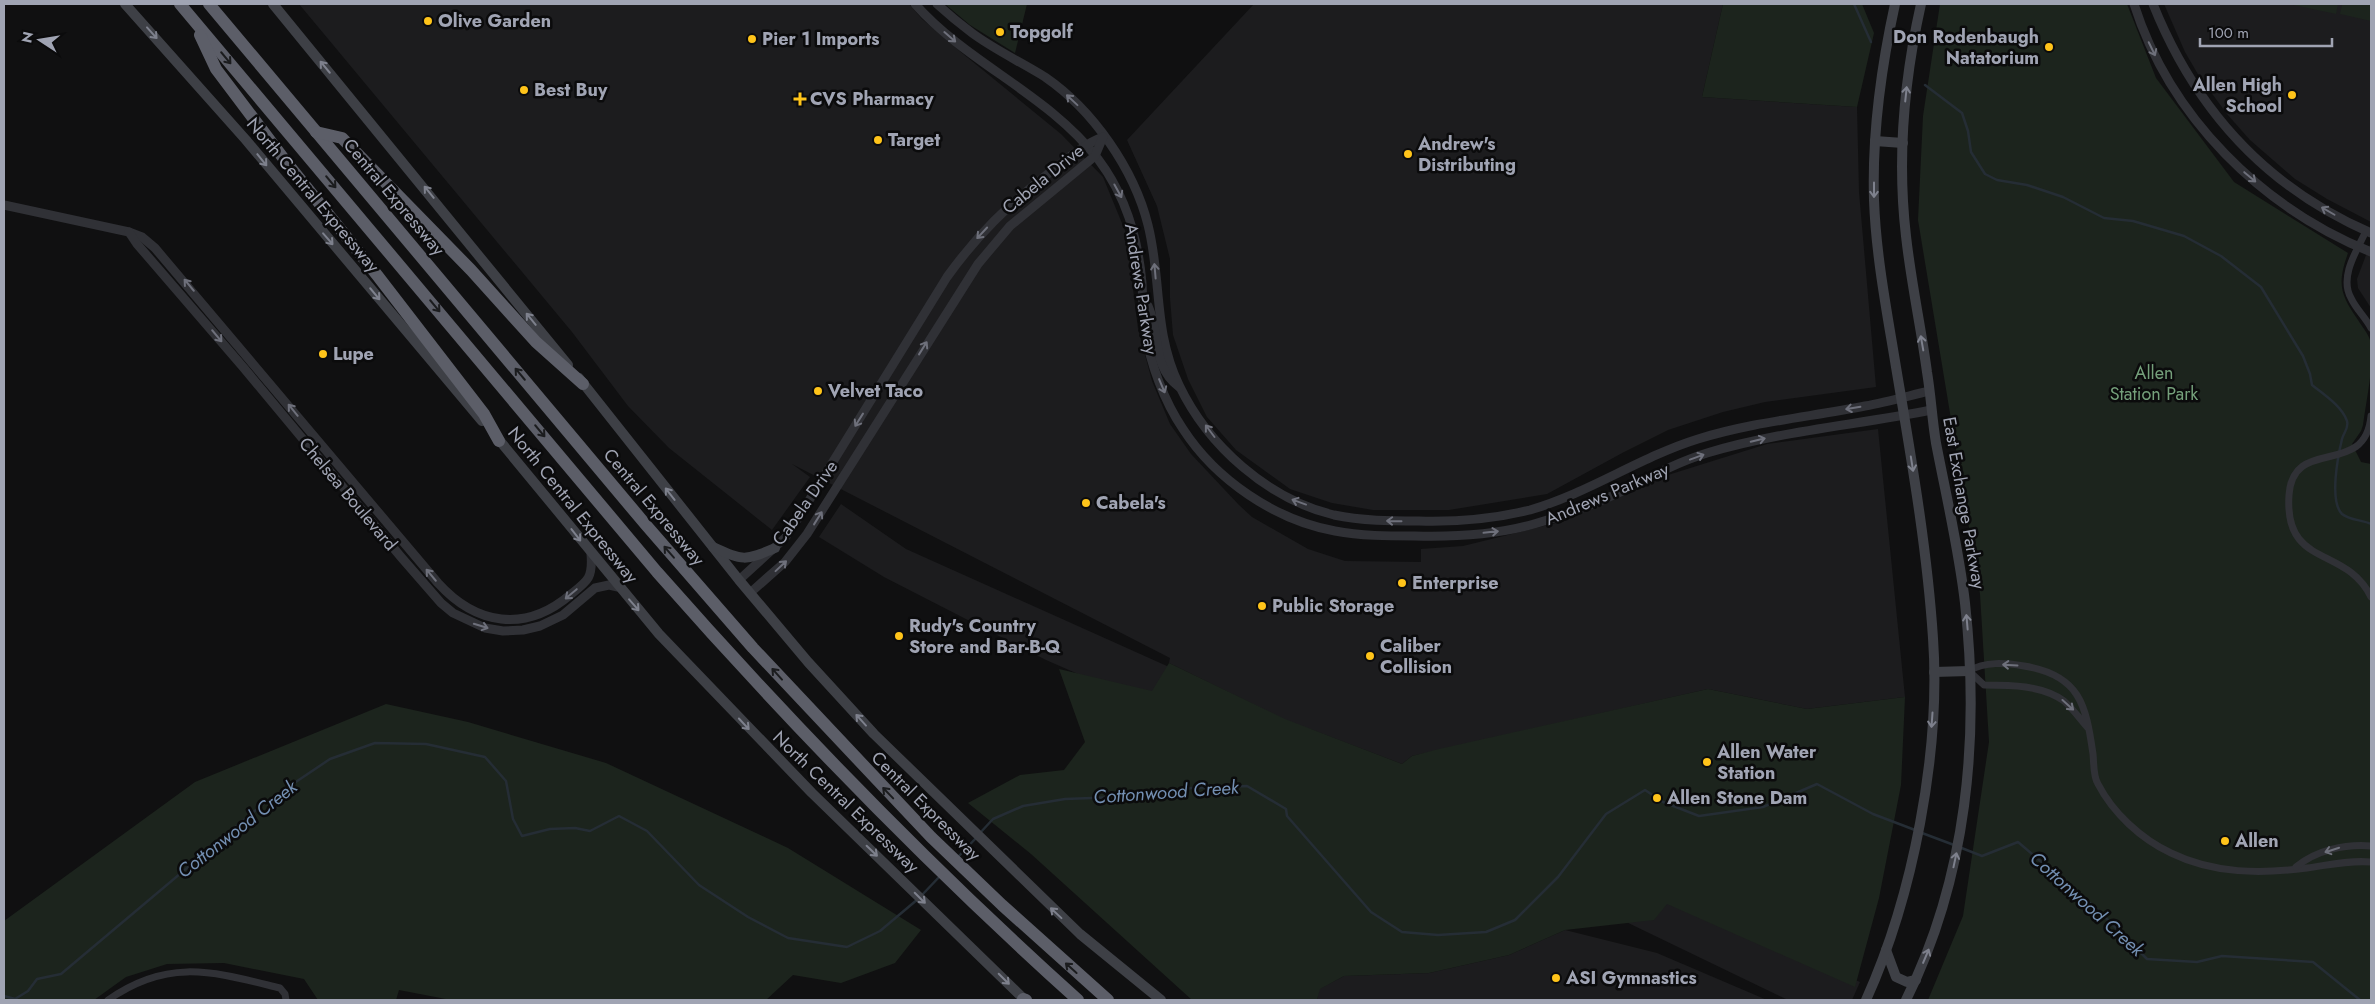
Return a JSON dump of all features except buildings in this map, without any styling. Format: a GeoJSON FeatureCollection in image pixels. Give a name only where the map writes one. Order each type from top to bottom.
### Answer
{"type":"FeatureCollection","features":[{"type":"Feature","properties":{"kind":"highway","name":"Central Expressway"},"geometry":{"type":"LineString","coordinates":[[180,4],[657,572],[807,738],[915,845],[1078,1000]]}},
{"type":"Feature","properties":{"kind":"highway","name":"Central Expressway"},"geometry":{"type":"LineString","coordinates":[[209,4],[710,599],[830,731],[922,828],[986,890],[1108,1000]]}},
{"type":"Feature","properties":{"kind":"highway"},"geometry":{"type":"LineString","coordinates":[[194,21],[216,69],[287,164],[377,275],[484,414],[499,441]]}},
{"type":"Feature","properties":{"kind":"highway"},"geometry":{"type":"LineString","coordinates":[[316,132],[342,138],[471,270],[536,342],[583,384]]}},
{"type":"Feature","properties":{"kind":"main road","name":"North Central Expressway"},"geometry":{"type":"LineString","coordinates":[[125,4],[246,140],[659,634],[759,740],[1025,1000]]}},
{"type":"Feature","properties":{"kind":"main road"},"geometry":{"type":"LineString","coordinates":[[273,4],[405,163],[750,594],[874,734],[1009,868],[1080,934],[1160,1000]]}},
{"type":"Feature","properties":{"kind":"main road"},"geometry":{"type":"LineString","coordinates":[[1866,1000],[1886,950],[1901,899],[1926,782],[1934,672],[1927,567],[1885,300],[1875,211],[1875,141],[1882,76],[1895,4]]}},
{"type":"Feature","properties":{"kind":"main road","name":"East Exchange Parkway"},"geometry":{"type":"LineString","coordinates":[[1906,1000],[1929,949],[1960,836],[1967,786],[1971,710],[1965,600],[1931,410],[1906,235],[1903,143],[1909,66],[1921,4]]}},
{"type":"Feature","properties":{"kind":"main road"},"geometry":{"type":"LineString","coordinates":[[1875,141],[1903,143]]}},
{"type":"Feature","properties":{"kind":"main road"},"geometry":{"type":"LineString","coordinates":[[711,546],[733,556],[748,559],[775,548]]}},
{"type":"Feature","properties":{"kind":"main road"},"geometry":{"type":"LineString","coordinates":[[1934,672],[1969,671]]}},
{"type":"Feature","properties":{"kind":"main road"},"geometry":{"type":"LineString","coordinates":[[1886,950],[1896,977],[1907,982],[1916,980]]}},
{"type":"Feature","properties":{"kind":"street","name":"Andrews Parkway"},"geometry":{"type":"LineString","coordinates":[[914,4],[925,16],[963,48],[1056,114],[1095,156],[1120,194],[1131,221],[1136,242],[1144,329],[1154,367],[1172,410],[1183,429],[1200,451],[1231,482],[1278,513],[1331,530],[1356,534],[1443,537],[1503,531],[1530,525],[1615,494],[1665,470],[1717,451],[1766,438],[1931,410]]}},
{"type":"Feature","properties":{"kind":"street","name":"Andrews Parkway"},"geometry":{"type":"LineString","coordinates":[[937,4],[973,34],[1046,78],[1072,99],[1090,119],[1119,159],[1137,192],[1144,211],[1151,238],[1164,346],[1181,389],[1212,436],[1242,468],[1286,497],[1333,515],[1383,521],[1442,522],[1502,516],[1530,510],[1609,479],[1656,455],[1714,435],[1763,423],[1867,406],[1929,391]]}},
{"type":"Feature","properties":{"kind":"street"},"geometry":{"type":"LineString","coordinates":[[2134,4],[2153,52],[2177,93],[2218,147],[2280,202],[2320,228],[2371,252]]}},
{"type":"Feature","properties":{"kind":"street"},"geometry":{"type":"LineString","coordinates":[[2153,4],[2167,38],[2186,74],[2212,110],[2238,140],[2290,187],[2325,210],[2369,232],[2358,247],[2347,275],[2347,287],[2351,299],[2371,328]]}},
{"type":"Feature","properties":{"kind":"street","name":"Cabela Drive"},"geometry":{"type":"LineString","coordinates":[[739,580],[785,538],[947,277],[973,242],[1018,197],[1085,144],[1103,137]]}},
{"type":"Feature","properties":{"kind":"street","name":"Cabela Drive"},"geometry":{"type":"LineString","coordinates":[[750,594],[785,562],[808,534],[978,264],[1010,226],[1095,156],[1103,137]]}},
{"type":"Feature","properties":{"kind":"street","name":"Chelsea Boulevard"},"geometry":{"type":"LineString","coordinates":[[4,205],[129,232],[142,237],[168,261],[438,583],[461,605],[485,616],[503,619],[534,616],[557,606],[588,580],[592,569],[591,554]]}},
{"type":"Feature","properties":{"kind":"street","name":"Chelsea Boulevard"},"geometry":{"type":"LineString","coordinates":[[129,232],[401,557],[441,603],[453,613],[485,628],[502,631],[523,630],[540,626],[563,615],[595,588],[609,585],[618,587]]}},
{"type":"Feature","properties":{"kind":"street"},"geometry":{"type":"LineString","coordinates":[[1143,305],[1148,306],[1151,313],[1156,345],[1168,379],[1181,389]]}},
{"type":"Feature","properties":{"kind":"street"},"geometry":{"type":"LineString","coordinates":[[2371,416],[2369,430],[2365,438],[2354,450],[2323,457],[2305,464],[2292,479],[2289,498],[2292,525],[2297,538],[2304,547],[2351,571],[2366,587],[2371,597]]}},
{"type":"Feature","properties":{"kind":"street"},"geometry":{"type":"LineString","coordinates":[[1714,435],[1717,451]]}},
{"type":"Feature","properties":{"kind":"street"},"geometry":{"type":"LineString","coordinates":[[1231,482],[1242,468]]}},
{"type":"Feature","properties":{"kind":"street"},"geometry":{"type":"LineString","coordinates":[[1609,479],[1615,494]]}},
{"type":"Feature","properties":{"kind":"street"},"geometry":{"type":"LineString","coordinates":[[1442,522],[1443,537]]}},
{"type":"Feature","properties":{"kind":"street"},"geometry":{"type":"LineString","coordinates":[[2088,728],[2072,708],[2055,696],[2025,687],[1984,685],[1969,671],[1983,664],[2016,664],[2051,674],[2073,688],[2081,698],[2086,711],[2096,782],[2112,806],[2135,830],[2169,852],[2208,867],[2244,872],[2371,862]]}},
{"type":"Feature","properties":{"kind":"street"},"geometry":{"type":"LineString","coordinates":[[2296,867],[2302,862],[2334,849],[2353,845],[2371,846]]}},
{"type":"Feature","properties":{"kind":"street"},"geometry":{"type":"LineString","coordinates":[[108,1000],[141,981],[190,970],[220,973],[280,988],[286,997]]}},
{"type":"Feature","properties":{"kind":"shaded area"},"geometry":{"type":"Polygon","coordinates":[[[299,4],[909,4],[922,19],[1061,134],[1103,177],[1126,233],[1138,329],[1152,381],[1170,424],[1191,454],[1252,517],[1308,549],[1345,561],[1421,562],[1421,549],[1463,546],[1564,521],[1668,475],[1767,444],[1878,429],[1905,697],[1807,709],[1708,689],[1412,756],[1402,764],[1310,729],[1518,866],[1046,660],[884,577],[819,537],[841,504],[906,549],[1265,710],[1169,663],[1170,658],[792,464],[810,477],[772,530],[669,448],[628,406],[572,332],[299,4]]]}},
{"type":"Feature","properties":{"kind":"shaded area"},"geometry":{"type":"Polygon","coordinates":[[[1254,4],[1723,4],[1702,97],[1857,107],[1859,192],[1876,387],[1765,402],[1723,412],[1668,430],[1547,494],[1449,510],[1373,510],[1332,503],[1290,489],[1236,450],[1207,417],[1188,379],[1173,335],[1170,298],[1170,259],[1157,206],[1127,140],[1254,4]]]}},
{"type":"Feature","properties":{"kind":"shaded area","name":"Allen High School"},"geometry":{"type":"Polygon","coordinates":[[[2164,4],[2371,4],[2371,222],[2327,199],[2295,179],[2250,140],[2227,114],[2199,76],[2185,52],[2164,4]]]}},
{"type":"Feature","properties":{"kind":"shaded area"},"geometry":{"type":"Polygon","coordinates":[[[2371,242],[2371,308],[2358,288],[2357,279],[2371,242]]]}},
{"type":"Feature","properties":{"kind":"shaded area"},"geometry":{"type":"Polygon","coordinates":[[[1581,860],[1860,982],[1852,1000],[1788,1000],[1562,891],[1581,860]]]}},
{"type":"Feature","properties":{"kind":"shaded area"},"geometry":{"type":"Polygon","coordinates":[[[1565,930],[1657,953],[1767,1000],[1317,1000],[1319,989],[1344,976],[1429,973],[1509,955],[1565,930]]]}},
{"type":"Feature","properties":{"kind":"green space","name":"Topgolf"},"geometry":{"type":"Polygon","coordinates":[[[945,4],[1027,4],[1015,53],[970,25],[945,4]]]}},
{"type":"Feature","properties":{"kind":"green space"},"geometry":{"type":"Polygon","coordinates":[[[1723,4],[1862,4],[1874,33],[1857,107],[1702,97],[1723,4]]]}},
{"type":"Feature","properties":{"kind":"green space","name":"Allen Station Park"},"geometry":{"type":"Polygon","coordinates":[[[1940,4],[2127,4],[2156,78],[2234,182],[2348,253],[2342,273],[2342,288],[2347,303],[2369,337],[2371,349],[2371,371],[2363,425],[2352,444],[2361,462],[2371,464],[2371,1000],[1928,1000],[1963,916],[1989,742],[1980,594],[1918,220],[1923,116],[1940,4]]]}},
{"type":"Feature","properties":{"kind":"green space"},"geometry":{"type":"Polygon","coordinates":[[[2289,4],[2338,4],[2336,14],[2289,4]]]}},
{"type":"Feature","properties":{"kind":"green space"},"geometry":{"type":"Polygon","coordinates":[[[2338,4],[2371,4],[2371,21],[2340,14],[2342,5],[2338,4]]]}},
{"type":"Feature","properties":{"kind":"green space"},"geometry":{"type":"Polygon","coordinates":[[[1169,663],[1285,719],[1402,764],[1412,756],[1439,749],[1708,689],[1807,709],[1905,697],[1901,785],[1879,898],[1855,987],[1667,904],[1654,920],[1565,930],[1509,955],[1429,973],[1344,976],[1320,989],[1317,1000],[1192,1000],[1031,854],[968,803],[1020,775],[1064,770],[1085,742],[1059,669],[1152,691],[1169,663]]]}},
{"type":"Feature","properties":{"kind":"green space"},"geometry":{"type":"Polygon","coordinates":[[[386,704],[468,722],[606,763],[788,848],[921,930],[895,963],[841,983],[793,975],[766,1000],[451,1000],[399,990],[396,1000],[318,1000],[304,979],[224,963],[167,964],[126,977],[94,1000],[4,1000],[4,921],[195,782],[386,704]]]}},
{"type":"Feature","properties":{"kind":"waterway"},"geometry":{"type":"LineString","coordinates":[[1854,4],[1871,42]]}},
{"type":"Feature","properties":{"kind":"waterway"},"geometry":{"type":"LineString","coordinates":[[1925,85],[1962,113],[1968,131],[1971,152],[1985,174],[1997,180],[2027,185],[2063,197],[2104,218],[2133,221],[2184,236],[2221,256],[2261,287],[2303,356],[2312,385],[2337,405],[2347,421],[2337,467],[2335,489],[2338,508],[2345,516],[2371,524]]}},
{"type":"Feature","properties":{"kind":"waterway","name":"Cottonwood Creek"},"geometry":{"type":"LineString","coordinates":[[4,996],[15,999],[28,991],[37,979],[61,974],[263,804],[330,759],[375,743],[426,744],[485,757],[506,781],[513,819],[522,836],[550,829],[575,828],[590,831],[619,816],[647,831],[699,885],[748,917],[788,938],[847,947],[880,931],[918,899]]}},
{"type":"Feature","properties":{"kind":"waterway","name":"Cottonwood Creek"},"geometry":{"type":"LineString","coordinates":[[980,833],[993,819],[1023,806],[1065,799],[1118,797],[1192,788],[1247,786],[1286,809],[1287,816],[1371,912],[1402,932],[1438,935],[1486,932],[1515,920],[1558,877],[1606,814],[1645,790],[1663,802],[1699,816],[1763,807],[1817,784],[1873,814],[1915,830]]}},
{"type":"Feature","properties":{"kind":"waterway","name":"Cottonwood Creek"},"geometry":{"type":"LineString","coordinates":[[1922,833],[1954,845]]}},
{"type":"Feature","properties":{"kind":"waterway","name":"Cottonwood Creek"},"geometry":{"type":"LineString","coordinates":[[958,857],[977,837]]}},
{"type":"Feature","properties":{"kind":"waterway","name":"Cottonwood Creek"},"geometry":{"type":"LineString","coordinates":[[1959,847],[1982,856],[2018,842],[2099,911],[2147,959],[2197,962],[2222,956],[2313,962],[2360,1000]]}},
{"type":"Feature","properties":{"kind":"waterway","name":"Cottonwood Creek"},"geometry":{"type":"LineString","coordinates":[[922,895],[941,875]]}},
{"type":"Feature","properties":{"kind":"place","name":"Olive Garden"},"geometry":{"type":"Point","coordinates":[428,21]}},
{"type":"Feature","properties":{"kind":"place","name":"Topgolf"},"geometry":{"type":"Point","coordinates":[1000,32]}},
{"type":"Feature","properties":{"kind":"place","name":"Pier 1 Imports"},"geometry":{"type":"Point","coordinates":[752,39]}},
{"type":"Feature","properties":{"kind":"place","name":"Don Rodenbaugh Natatorium"},"geometry":{"type":"Point","coordinates":[2049,47]}},
{"type":"Feature","properties":{"kind":"place","name":"Best Buy"},"geometry":{"type":"Point","coordinates":[524,90]}},
{"type":"Feature","properties":{"kind":"place","name":"Allen High School"},"geometry":{"type":"Point","coordinates":[2292,95]}},
{"type":"Feature","properties":{"kind":"place","name":"CVS Pharmacy"},"geometry":{"type":"Point","coordinates":[800,99]}},
{"type":"Feature","properties":{"kind":"place","name":"Target"},"geometry":{"type":"Point","coordinates":[878,140]}},
{"type":"Feature","properties":{"kind":"place","name":"Andrew's Distributing"},"geometry":{"type":"Point","coordinates":[1408,154]}},
{"type":"Feature","properties":{"kind":"place","name":"Lupe"},"geometry":{"type":"Point","coordinates":[323,354]}},
{"type":"Feature","properties":{"kind":"place","name":"Velvet Taco"},"geometry":{"type":"Point","coordinates":[818,391]}},
{"type":"Feature","properties":{"kind":"place","name":"Cabela's"},"geometry":{"type":"Point","coordinates":[1086,503]}},
{"type":"Feature","properties":{"kind":"place","name":"Enterprise"},"geometry":{"type":"Point","coordinates":[1402,583]}},
{"type":"Feature","properties":{"kind":"place","name":"Public Storage"},"geometry":{"type":"Point","coordinates":[1262,606]}},
{"type":"Feature","properties":{"kind":"place","name":"Rudy's Country Store and Bar-B-Q"},"geometry":{"type":"Point","coordinates":[899,636]}},
{"type":"Feature","properties":{"kind":"place","name":"Caliber Collision"},"geometry":{"type":"Point","coordinates":[1370,656]}},
{"type":"Feature","properties":{"kind":"place","name":"Allen Water Station"},"geometry":{"type":"Point","coordinates":[1707,762]}},
{"type":"Feature","properties":{"kind":"place","name":"Allen Stone Dam"},"geometry":{"type":"Point","coordinates":[1657,798]}},
{"type":"Feature","properties":{"kind":"place","name":"Allen"},"geometry":{"type":"Point","coordinates":[2225,841]}},
{"type":"Feature","properties":{"kind":"place","name":"ASI Gymnastics"},"geometry":{"type":"Point","coordinates":[1556,978]}}]}
